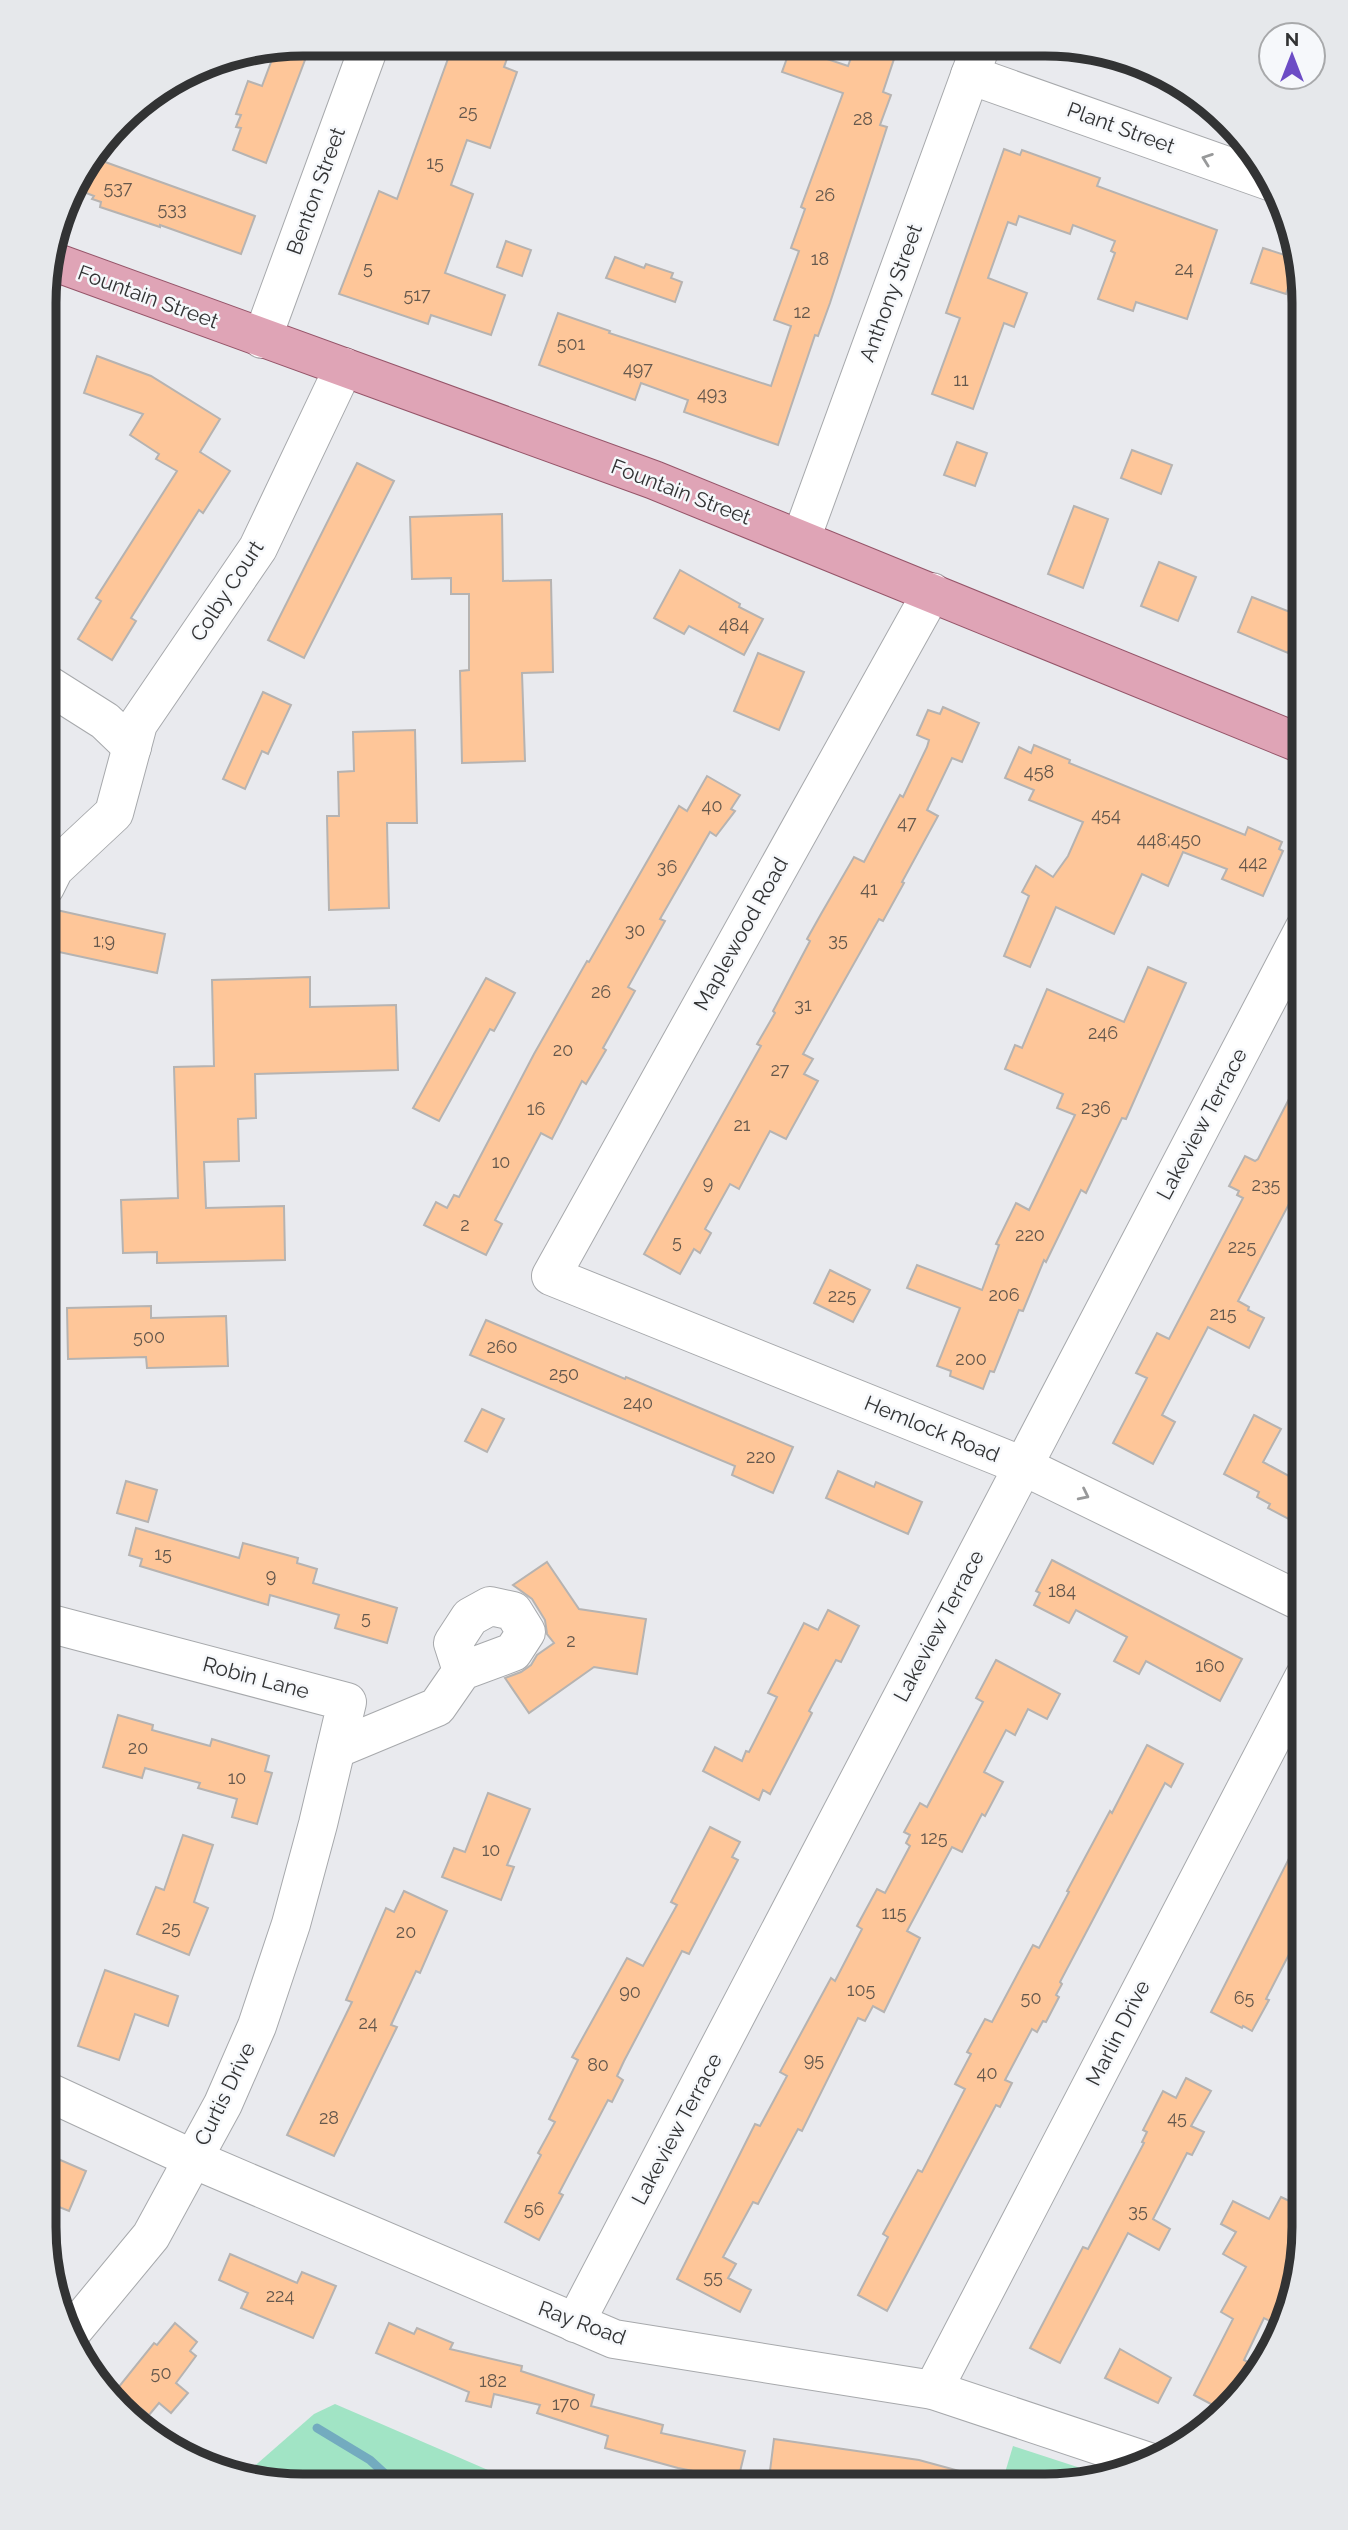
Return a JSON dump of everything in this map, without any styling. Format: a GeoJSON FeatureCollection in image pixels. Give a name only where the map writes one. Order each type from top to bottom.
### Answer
{"type":"FeatureCollection","features":[{"type":"Feature","properties":{"kind":"main road","name":"Fountain Street"},"geometry":{"type":"LineString","coordinates":[[59,264],[654,480],[1292,740]]}},
{"type":"Feature","properties":{"kind":"street","name":"Benton Street"},"geometry":{"type":"LineString","coordinates":[[262,339],[365,57]]}},
{"type":"Feature","properties":{"kind":"street","name":"Plant Street"},"geometry":{"type":"LineString","coordinates":[[975,62],[1256,176]]}},
{"type":"Feature","properties":{"kind":"street","name":"Anthony Street"},"geometry":{"type":"LineString","coordinates":[[801,539],[975,62]]}},
{"type":"Feature","properties":{"kind":"street","name":"Colby Court"},"geometry":{"type":"LineString","coordinates":[[56,867],[114,813],[138,724],[258,548],[344,367]]}},
{"type":"Feature","properties":{"kind":"street","name":"Maplewood Road"},"geometry":{"type":"LineString","coordinates":[[551,1276],[932,592]]}},
{"type":"Feature","properties":{"kind":"street"},"geometry":{"type":"LineString","coordinates":[[56,689],[105,721],[132,747]]}},
{"type":"Feature","properties":{"kind":"street","name":"Lakeview Terrace"},"geometry":{"type":"LineString","coordinates":[[575,2323],[1292,953]]}},
{"type":"Feature","properties":{"kind":"street","name":"Hemlock Road"},"geometry":{"type":"LineString","coordinates":[[551,1276],[1023,1466],[1291,1597]]}},
{"type":"Feature","properties":{"kind":"street","name":"Robin Lane"},"geometry":{"type":"LineString","coordinates":[[56,1625],[347,1702],[318,1824]]}},
{"type":"Feature","properties":{"kind":"street"},"geometry":{"type":"LineString","coordinates":[[336,1749],[437,1707],[462,1671]]}},
{"type":"Feature","properties":{"kind":"street","name":"Marlin Drive"},"geometry":{"type":"LineString","coordinates":[[933,2390],[1291,1701]]}},
{"type":"Feature","properties":{"kind":"street","name":"Curtis Drive"},"geometry":{"type":"LineString","coordinates":[[77,2326],[150,2236],[223,2104],[257,2026],[291,1924],[318,1824]]}},
{"type":"Feature","properties":{"kind":"street","name":"Ray Road"},"geometry":{"type":"LineString","coordinates":[[56,2096],[193,2159],[614,2339],[933,2390],[1134,2457]]}},
{"type":"Feature","properties":{"kind":"green space"},"geometry":{"type":"Polygon","coordinates":[[[335,2404],[497,2474],[303,2474],[252,2468],[314,2414],[335,2404]]]}},
{"type":"Feature","properties":{"kind":"green space"},"geometry":{"type":"Polygon","coordinates":[[[1013,2446],[1087,2470],[1045,2474],[1005,2474],[1013,2446]]]}},
{"type":"Feature","properties":{"kind":"building"},"geometry":{"type":"Polygon","coordinates":[[[788,56],[819,56],[848,66],[852,56],[895,56],[883,92],[891,95],[880,125],[887,127],[830,303],[818,336],[815,335],[778,445],[684,412],[688,400],[641,383],[635,400],[539,365],[558,313],[610,331],[609,333],[771,386],[791,326],[774,320],[799,251],[791,248],[805,209],[801,207],[843,93],[782,72],[788,56]]]}},
{"type":"Feature","properties":{"kind":"building"},"geometry":{"type":"Polygon","coordinates":[[[306,57],[266,163],[233,150],[241,128],[236,127],[241,115],[236,114],[248,81],[262,86],[273,58],[306,57]]]}},
{"type":"Feature","properties":{"kind":"building"},"geometry":{"type":"Polygon","coordinates":[[[449,57],[508,57],[504,67],[517,72],[490,148],[467,140],[451,185],[473,194],[445,273],[505,295],[491,335],[431,315],[428,324],[339,294],[379,191],[397,199],[449,57]]]}},
{"type":"Feature","properties":{"kind":"building"},"geometry":{"type":"Polygon","coordinates":[[[1004,149],[1020,155],[1022,150],[1100,178],[1097,186],[1217,230],[1187,319],[1136,302],[1133,311],[1098,299],[1115,253],[1111,251],[1115,241],[1073,225],[1070,234],[1019,216],[1016,225],[1008,222],[988,278],[1027,293],[1014,327],[1004,323],[973,409],[932,394],[960,318],[946,313],[1004,149]]]}},
{"type":"Feature","properties":{"kind":"building"},"geometry":{"type":"Polygon","coordinates":[[[102,161],[255,216],[241,254],[100,207],[101,202],[92,199],[94,196],[82,191],[102,161]]]}},
{"type":"Feature","properties":{"kind":"building"},"geometry":{"type":"Polygon","coordinates":[[[506,241],[531,250],[522,276],[497,267],[506,241]]]}},
{"type":"Feature","properties":{"kind":"building"},"geometry":{"type":"Polygon","coordinates":[[[1263,248],[1287,256],[1291,280],[1286,294],[1251,283],[1263,248]]]}},
{"type":"Feature","properties":{"kind":"building"},"geometry":{"type":"Polygon","coordinates":[[[615,257],[644,268],[646,264],[673,273],[671,278],[682,282],[675,302],[606,278],[615,257]]]}},
{"type":"Feature","properties":{"kind":"building"},"geometry":{"type":"Polygon","coordinates":[[[97,356],[151,376],[220,419],[200,452],[230,471],[203,513],[199,510],[131,618],[136,621],[112,660],[78,639],[101,601],[96,598],[177,471],[156,459],[159,454],[130,435],[143,414],[84,393],[97,356]]]}},
{"type":"Feature","properties":{"kind":"building"},"geometry":{"type":"Polygon","coordinates":[[[957,442],[987,453],[975,486],[944,475],[957,442]]]}},
{"type":"Feature","properties":{"kind":"building"},"geometry":{"type":"Polygon","coordinates":[[[1132,450],[1172,465],[1161,494],[1121,478],[1132,450]]]}},
{"type":"Feature","properties":{"kind":"building"},"geometry":{"type":"Polygon","coordinates":[[[357,463],[394,481],[304,658],[268,640],[357,463]]]}},
{"type":"Feature","properties":{"kind":"building"},"geometry":{"type":"Polygon","coordinates":[[[1074,506],[1108,519],[1083,588],[1048,574],[1074,506]]]}},
{"type":"Feature","properties":{"kind":"building"},"geometry":{"type":"Polygon","coordinates":[[[502,514],[503,581],[551,580],[553,672],[522,673],[525,761],[462,763],[460,671],[469,670],[469,594],[451,594],[451,578],[412,579],[410,517],[502,514]]]}},
{"type":"Feature","properties":{"kind":"building"},"geometry":{"type":"Polygon","coordinates":[[[1159,562],[1196,577],[1178,621],[1141,606],[1159,562]]]}},
{"type":"Feature","properties":{"kind":"building"},"geometry":{"type":"Polygon","coordinates":[[[680,570],[763,619],[744,655],[689,626],[684,634],[654,618],[680,570]]]}},
{"type":"Feature","properties":{"kind":"building"},"geometry":{"type":"Polygon","coordinates":[[[1252,597],[1292,613],[1292,644],[1288,653],[1238,632],[1252,597]]]}},
{"type":"Feature","properties":{"kind":"building"},"geometry":{"type":"Polygon","coordinates":[[[758,653],[804,672],[779,730],[734,711],[758,653]]]}},
{"type":"Feature","properties":{"kind":"building"},"geometry":{"type":"Polygon","coordinates":[[[263,692],[291,705],[268,754],[262,751],[245,789],[223,779],[263,692]]]}},
{"type":"Feature","properties":{"kind":"building"},"geometry":{"type":"Polygon","coordinates":[[[943,707],[979,723],[962,762],[952,758],[927,810],[938,816],[902,882],[904,883],[883,921],[879,919],[803,1054],[813,1059],[804,1074],[818,1081],[786,1139],[770,1131],[739,1189],[730,1184],[705,1229],[711,1233],[700,1253],[694,1249],[680,1274],[644,1254],[761,1046],[757,1044],[775,1013],[773,1011],[810,941],[807,939],[821,914],[854,857],[864,862],[900,795],[903,797],[927,747],[929,740],[917,735],[928,710],[940,714],[943,707]]]}},
{"type":"Feature","properties":{"kind":"building"},"geometry":{"type":"Polygon","coordinates":[[[415,730],[417,823],[387,823],[389,908],[329,910],[327,816],[339,816],[338,772],[354,771],[353,732],[415,730]]]}},
{"type":"Feature","properties":{"kind":"building"},"geometry":{"type":"Polygon","coordinates":[[[1034,745],[1070,760],[1069,763],[1245,835],[1248,827],[1282,842],[1279,849],[1283,851],[1263,896],[1222,879],[1227,869],[1183,852],[1168,886],[1142,874],[1114,934],[1056,907],[1030,967],[1004,956],[1029,896],[1022,892],[1036,866],[1053,877],[1068,856],[1083,822],[1029,800],[1034,790],[1005,778],[1019,747],[1031,753],[1034,745]]]}},
{"type":"Feature","properties":{"kind":"building"},"geometry":{"type":"Polygon","coordinates":[[[707,776],[740,795],[731,809],[735,811],[716,836],[710,832],[660,919],[665,921],[628,987],[635,991],[603,1048],[606,1050],[586,1084],[582,1081],[552,1139],[541,1133],[495,1220],[502,1224],[486,1255],[424,1225],[436,1202],[447,1208],[454,1195],[459,1197],[534,1054],[587,961],[589,962],[679,806],[687,811],[707,776]]]}},
{"type":"Feature","properties":{"kind":"building"},"geometry":{"type":"Polygon","coordinates":[[[56,910],[165,934],[157,973],[56,951],[56,910]]]}},
{"type":"Feature","properties":{"kind":"building"},"geometry":{"type":"Polygon","coordinates":[[[1148,967],[1186,983],[1126,1119],[1122,1118],[1086,1193],[1081,1190],[1046,1262],[1044,1260],[1023,1311],[1019,1310],[994,1372],[990,1371],[983,1389],[950,1376],[951,1371],[937,1366],[960,1308],[907,1288],[917,1265],[982,1290],[999,1245],[996,1244],[1016,1203],[1029,1210],[1075,1115],[1057,1108],[1063,1094],[1005,1069],[1015,1045],[1022,1048],[1047,989],[1124,1022],[1148,967]]]}},
{"type":"Feature","properties":{"kind":"building"},"geometry":{"type":"Polygon","coordinates":[[[310,977],[310,1007],[396,1005],[398,1070],[255,1074],[256,1118],[238,1119],[239,1161],[204,1162],[206,1208],[284,1206],[285,1260],[157,1263],[157,1252],[123,1253],[121,1200],[178,1198],[174,1067],[214,1066],[212,980],[310,977]]]}},
{"type":"Feature","properties":{"kind":"building"},"geometry":{"type":"Polygon","coordinates":[[[486,978],[515,993],[494,1031],[490,1029],[439,1121],[413,1108],[486,978]]]}},
{"type":"Feature","properties":{"kind":"building"},"geometry":{"type":"Polygon","coordinates":[[[1292,1094],[1292,1203],[1238,1301],[1264,1318],[1249,1348],[1208,1327],[1162,1415],[1175,1422],[1153,1464],[1113,1443],[1147,1378],[1136,1373],[1157,1333],[1169,1339],[1243,1198],[1237,1195],[1239,1191],[1229,1186],[1245,1156],[1255,1161],[1292,1094]]]}},
{"type":"Feature","properties":{"kind":"building"},"geometry":{"type":"Polygon","coordinates":[[[830,1270],[870,1290],[853,1322],[814,1303],[830,1270]]]}},
{"type":"Feature","properties":{"kind":"building"},"geometry":{"type":"Polygon","coordinates":[[[151,1306],[151,1318],[226,1316],[228,1366],[147,1368],[146,1357],[68,1359],[67,1308],[151,1306]]]}},
{"type":"Feature","properties":{"kind":"building"},"geometry":{"type":"Polygon","coordinates":[[[486,1320],[793,1447],[773,1493],[732,1475],[735,1466],[470,1355],[486,1320]]]}},
{"type":"Feature","properties":{"kind":"building"},"geometry":{"type":"Polygon","coordinates":[[[482,1409],[504,1419],[487,1452],[465,1441],[482,1409]]]}},
{"type":"Feature","properties":{"kind":"building"},"geometry":{"type":"Polygon","coordinates":[[[1254,1415],[1281,1429],[1263,1462],[1291,1477],[1291,1520],[1268,1508],[1270,1504],[1257,1497],[1259,1492],[1224,1474],[1254,1415]]]}},
{"type":"Feature","properties":{"kind":"building"},"geometry":{"type":"Polygon","coordinates":[[[838,1471],[874,1487],[876,1482],[922,1502],[908,1534],[826,1498],[838,1471]]]}},
{"type":"Feature","properties":{"kind":"building"},"geometry":{"type":"Polygon","coordinates":[[[126,1481],[157,1490],[148,1522],[117,1513],[126,1481]]]}},
{"type":"Feature","properties":{"kind":"building"},"geometry":{"type":"Polygon","coordinates":[[[136,1528],[239,1558],[243,1543],[298,1558],[297,1563],[317,1569],[313,1583],[397,1608],[387,1643],[335,1628],[339,1615],[270,1595],[268,1605],[140,1566],[142,1559],[129,1555],[136,1528]]]}},
{"type":"Feature","properties":{"kind":"building"},"geometry":{"type":"Polygon","coordinates":[[[1052,1560],[1242,1659],[1220,1701],[1146,1661],[1139,1674],[1114,1661],[1127,1637],[1076,1610],[1069,1623],[1034,1605],[1040,1593],[1036,1591],[1052,1560]]]}},
{"type":"Feature","properties":{"kind":"building"},"geometry":{"type":"Polygon","coordinates":[[[547,1562],[579,1609],[646,1619],[637,1674],[594,1667],[529,1713],[505,1678],[531,1665],[537,1655],[554,1643],[547,1634],[545,1620],[532,1599],[513,1585],[547,1562]]]}},
{"type":"Feature","properties":{"kind":"building"},"geometry":{"type":"Polygon","coordinates":[[[828,1610],[859,1626],[841,1662],[836,1660],[770,1794],[763,1790],[759,1800],[703,1771],[715,1747],[742,1761],[746,1751],[749,1752],[777,1697],[768,1693],[804,1623],[818,1630],[828,1610]]]}},
{"type":"Feature","properties":{"kind":"building"},"geometry":{"type":"Polygon","coordinates":[[[996,1660],[1060,1694],[1047,1719],[1028,1709],[1015,1735],[1006,1730],[984,1772],[1003,1782],[962,1852],[952,1847],[907,1931],[920,1938],[884,2012],[873,2006],[865,2021],[858,2018],[802,2131],[798,2129],[758,2204],[753,2202],[723,2257],[736,2264],[728,2278],[751,2290],[740,2312],[677,2279],[755,2124],[760,2126],[787,2076],[780,2072],[831,1978],[835,1981],[862,1929],[857,1926],[877,1889],[885,1893],[910,1846],[906,1843],[910,1835],[904,1832],[920,1803],[927,1807],[983,1702],[976,1698],[996,1660]]]}},
{"type":"Feature","properties":{"kind":"building"},"geometry":{"type":"Polygon","coordinates":[[[118,1715],[153,1725],[152,1730],[210,1746],[212,1739],[269,1756],[265,1771],[272,1773],[257,1824],[232,1817],[237,1799],[198,1788],[200,1783],[145,1768],[142,1778],[103,1767],[118,1715]]]}},
{"type":"Feature","properties":{"kind":"building"},"geometry":{"type":"Polygon","coordinates":[[[1147,1745],[1183,1764],[1171,1787],[1165,1783],[1060,1982],[1062,1984],[1056,1995],[1059,1997],[1046,2022],[1043,2021],[1037,2032],[1032,2029],[1005,2080],[1012,2083],[1000,2107],[996,2105],[887,2311],[858,2295],[888,2237],[883,2234],[918,2170],[922,2172],[965,2089],[955,2084],[971,2054],[967,2052],[985,2019],[992,2022],[1033,1945],[1039,1948],[1147,1745]]]}},
{"type":"Feature","properties":{"kind":"building"},"geometry":{"type":"Polygon","coordinates":[[[488,1793],[530,1809],[507,1865],[514,1867],[501,1900],[442,1877],[454,1848],[465,1852],[488,1793]]]}},
{"type":"Feature","properties":{"kind":"building"},"geometry":{"type":"Polygon","coordinates":[[[710,1827],[740,1842],[732,1857],[738,1860],[689,1954],[682,1951],[624,2061],[617,2076],[623,2080],[612,2102],[608,2100],[559,2193],[563,2195],[539,2240],[505,2222],[541,2155],[538,2153],[555,2122],[549,2119],[578,2060],[572,2057],[627,1958],[643,1966],[677,1905],[671,1902],[710,1827]]]}},
{"type":"Feature","properties":{"kind":"building"},"geometry":{"type":"Polygon","coordinates":[[[183,1835],[213,1845],[194,1902],[208,1908],[189,1955],[137,1934],[156,1887],[164,1890],[183,1835]]]}},
{"type":"Feature","properties":{"kind":"building"},"geometry":{"type":"Polygon","coordinates":[[[1291,1854],[1289,1932],[1291,1950],[1266,1999],[1269,2000],[1252,2031],[1211,2012],[1291,1854]]]}},
{"type":"Feature","properties":{"kind":"building"},"geometry":{"type":"Polygon","coordinates":[[[404,1891],[447,1911],[420,1973],[416,1971],[391,2025],[397,2027],[334,2156],[287,2135],[352,2002],[346,2000],[386,1908],[394,1912],[404,1891]]]}},
{"type":"Feature","properties":{"kind":"building"},"geometry":{"type":"Polygon","coordinates":[[[105,1970],[178,1996],[168,2026],[135,2014],[119,2060],[78,2046],[105,1970]]]}},
{"type":"Feature","properties":{"kind":"building"},"geometry":{"type":"Polygon","coordinates":[[[1186,2078],[1211,2091],[1191,2126],[1204,2132],[1192,2155],[1187,2153],[1153,2219],[1170,2229],[1159,2250],[1128,2233],[1060,2363],[1030,2348],[1083,2247],[1088,2249],[1144,2143],[1142,2142],[1147,2132],[1143,2130],[1163,2091],[1176,2098],[1186,2078]]]}},
{"type":"Feature","properties":{"kind":"building"},"geometry":{"type":"Polygon","coordinates":[[[56,2158],[86,2171],[69,2211],[56,2206],[56,2158]]]}},
{"type":"Feature","properties":{"kind":"building"},"geometry":{"type":"Polygon","coordinates":[[[1281,2197],[1291,2202],[1290,2259],[1284,2291],[1272,2322],[1264,2318],[1244,2360],[1250,2363],[1215,2406],[1194,2395],[1233,2319],[1221,2312],[1246,2267],[1223,2254],[1236,2232],[1221,2224],[1233,2201],[1269,2219],[1281,2197]]]}},
{"type":"Feature","properties":{"kind":"building"},"geometry":{"type":"Polygon","coordinates":[[[230,2254],[297,2283],[302,2272],[336,2286],[313,2338],[241,2308],[248,2293],[219,2280],[230,2254]]]}},
{"type":"Feature","properties":{"kind":"building"},"geometry":{"type":"Polygon","coordinates":[[[175,2323],[197,2342],[190,2351],[196,2356],[176,2383],[188,2393],[171,2413],[159,2403],[149,2415],[117,2389],[154,2343],[157,2345],[175,2323]]]}},
{"type":"Feature","properties":{"kind":"building"},"geometry":{"type":"Polygon","coordinates":[[[389,2323],[414,2334],[417,2328],[453,2343],[450,2349],[522,2366],[521,2371],[594,2395],[591,2406],[663,2425],[661,2433],[745,2451],[739,2474],[708,2474],[605,2448],[608,2436],[537,2413],[540,2405],[494,2394],[491,2407],[466,2401],[469,2392],[376,2353],[389,2323]]]}},
{"type":"Feature","properties":{"kind":"building"},"geometry":{"type":"Polygon","coordinates":[[[1120,2349],[1171,2378],[1158,2403],[1105,2378],[1120,2349]]]}},
{"type":"Feature","properties":{"kind":"building"},"geometry":{"type":"Polygon","coordinates":[[[774,2439],[919,2460],[970,2474],[794,2474],[770,2471],[774,2439]]]}},
{"type":"Feature","properties":{"kind":"waterway"},"geometry":{"type":"LineString","coordinates":[[317,2428],[370,2460],[385,2474]]}}]}
